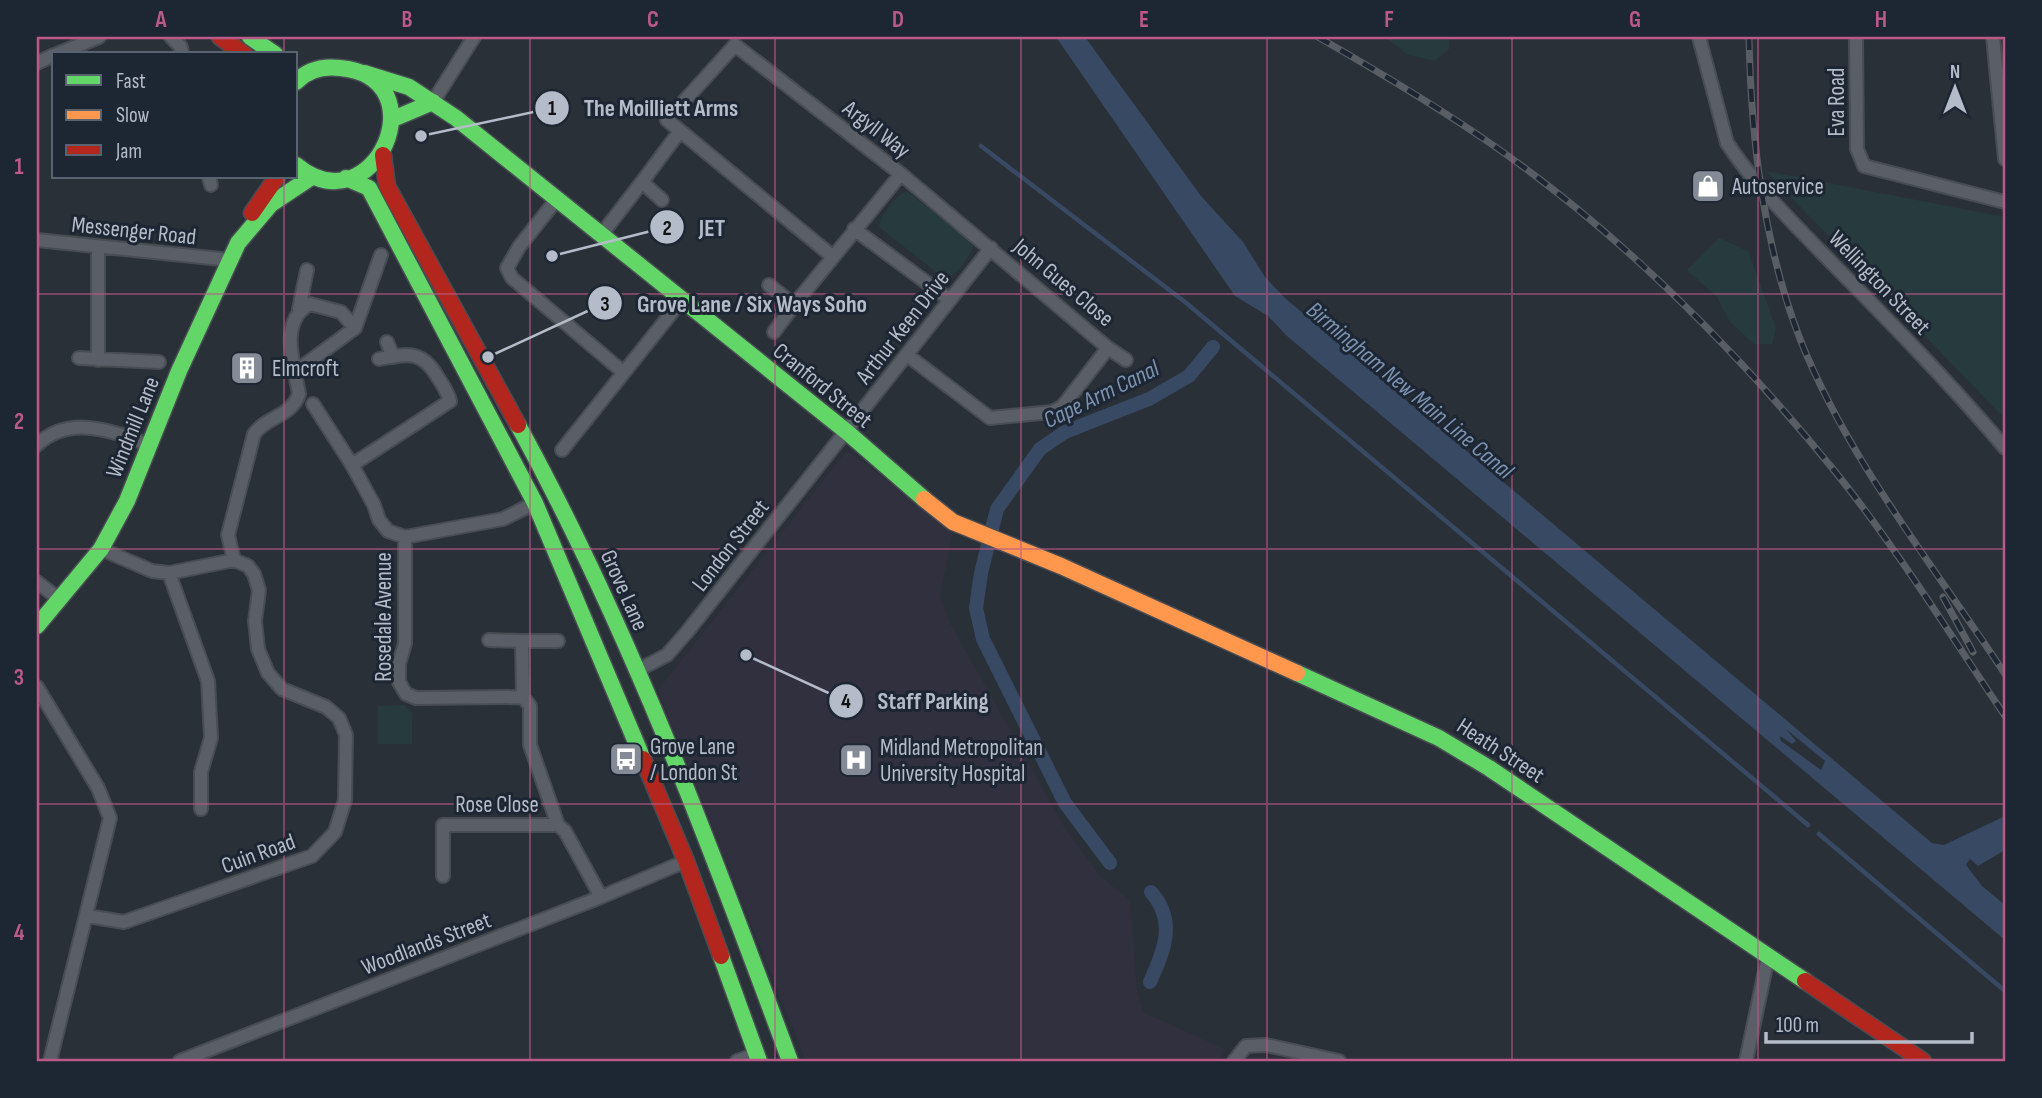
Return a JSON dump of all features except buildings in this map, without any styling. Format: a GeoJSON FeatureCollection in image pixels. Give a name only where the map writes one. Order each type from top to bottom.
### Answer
{"type":"FeatureCollection","features":[{"type":"Feature","properties":{"kind":"main road"},"geometry":{"type":"LineString","coordinates":[[220,37],[241,52]]}},
{"type":"Feature","properties":{"kind":"main road"},"geometry":{"type":"LineString","coordinates":[[250,37],[272,52]]}},
{"type":"Feature","properties":{"kind":"main road"},"geometry":{"type":"LineString","coordinates":[[298,63],[315,69]]}},
{"type":"Feature","properties":{"kind":"main road","name":"Cranford Street"},"geometry":{"type":"LineString","coordinates":[[315,69],[343,66],[361,71],[409,88],[433,102],[847,432],[893,475],[953,522],[1015,547]]}},
{"type":"Feature","properties":{"kind":"main road"},"geometry":{"type":"LineString","coordinates":[[298,81],[315,69]]}},
{"type":"Feature","properties":{"kind":"main road"},"geometry":{"type":"LineString","coordinates":[[298,166],[313,176],[334,181],[361,174],[383,155],[391,137],[393,119],[383,92],[361,71]]}},
{"type":"Feature","properties":{"kind":"main road"},"geometry":{"type":"LineString","coordinates":[[393,119],[433,102]]}},
{"type":"Feature","properties":{"kind":"main road","name":"Grove Lane"},"geometry":{"type":"LineString","coordinates":[[383,155],[387,186],[544,472],[636,671],[705,832],[790,1061]]}},
{"type":"Feature","properties":{"kind":"main road","name":"Windmill Lane"},"geometry":{"type":"LineString","coordinates":[[247,230],[294,185],[313,176]]}},
{"type":"Feature","properties":{"kind":"main road","name":"Windmill Lane"},"geometry":{"type":"LineString","coordinates":[[37,626],[102,549],[127,501],[227,263],[247,230],[253,212],[276,178]]}},
{"type":"Feature","properties":{"kind":"main road"},"geometry":{"type":"LineString","coordinates":[[346,178],[369,188],[535,503],[686,861],[758,1058]]}},
{"type":"Feature","properties":{"kind":"main road","name":"Heath Street"},"geometry":{"type":"LineString","coordinates":[[1015,547],[1439,738],[1489,768],[1914,1059]]}},
{"type":"Feature","properties":{"kind":"street"},"geometry":{"type":"LineString","coordinates":[[63,52],[99,37]]}},
{"type":"Feature","properties":{"kind":"street"},"geometry":{"type":"LineString","coordinates":[[171,37],[181,47],[182,52]]}},
{"type":"Feature","properties":{"kind":"street"},"geometry":{"type":"LineString","coordinates":[[433,102],[474,37]]}},
{"type":"Feature","properties":{"kind":"street","name":"Wellington Street"},"geometry":{"type":"LineString","coordinates":[[1699,37],[1727,143],[1799,228],[1966,402],[2005,448]]}},
{"type":"Feature","properties":{"kind":"street","name":"Eva Road"},"geometry":{"type":"LineString","coordinates":[[1856,37],[1857,149],[1864,166],[2005,202]]}},
{"type":"Feature","properties":{"kind":"street"},"geometry":{"type":"LineString","coordinates":[[1993,37],[2005,159]]}},
{"type":"Feature","properties":{"kind":"street","name":"Argyll Way"},"geometry":{"type":"LineString","coordinates":[[680,131],[667,120],[735,45],[991,248]]}},
{"type":"Feature","properties":{"kind":"street"},"geometry":{"type":"LineString","coordinates":[[601,235],[680,131],[832,256]]}},
{"type":"Feature","properties":{"kind":"street"},"geometry":{"type":"LineString","coordinates":[[774,332],[832,256],[901,174]]}},
{"type":"Feature","properties":{"kind":"street"},"geometry":{"type":"LineString","coordinates":[[642,182],[662,200]]}},
{"type":"Feature","properties":{"kind":"street"},"geometry":{"type":"LineString","coordinates":[[556,200],[519,247],[507,268],[512,278],[623,372]]}},
{"type":"Feature","properties":{"kind":"street"},"geometry":{"type":"LineString","coordinates":[[854,229],[950,300]]}},
{"type":"Feature","properties":{"kind":"street","name":"Messenger Road"},"geometry":{"type":"LineString","coordinates":[[37,240],[221,259],[227,263]]}},
{"type":"Feature","properties":{"kind":"street"},"geometry":{"type":"LineString","coordinates":[[97,360],[98,248]]}},
{"type":"Feature","properties":{"kind":"street","name":"Arthur Keen Drive"},"geometry":{"type":"LineString","coordinates":[[847,432],[991,248]]}},
{"type":"Feature","properties":{"kind":"street","name":"John Gues Close"},"geometry":{"type":"LineString","coordinates":[[906,355],[990,418],[1052,412],[1062,407],[1108,348],[991,248]]}},
{"type":"Feature","properties":{"kind":"street"},"geometry":{"type":"LineString","coordinates":[[295,372],[355,328],[381,255]]}},
{"type":"Feature","properties":{"kind":"street"},"geometry":{"type":"LineString","coordinates":[[307,270],[299,309],[290,331],[295,372],[306,398],[352,465],[374,505],[379,520],[388,531],[405,537],[503,519],[535,503]]}},
{"type":"Feature","properties":{"kind":"street"},"geometry":{"type":"LineString","coordinates":[[769,285],[794,305]]}},
{"type":"Feature","properties":{"kind":"street"},"geometry":{"type":"LineString","coordinates":[[562,450],[681,301]]}},
{"type":"Feature","properties":{"kind":"street"},"geometry":{"type":"LineString","coordinates":[[299,309],[310,304],[341,312],[355,328]]}},
{"type":"Feature","properties":{"kind":"street"},"geometry":{"type":"LineString","coordinates":[[387,342],[393,356]]}},
{"type":"Feature","properties":{"kind":"street"},"geometry":{"type":"LineString","coordinates":[[1108,348],[1126,360]]}},
{"type":"Feature","properties":{"kind":"street"},"geometry":{"type":"LineString","coordinates":[[352,465],[450,401],[430,364],[421,356],[406,354],[379,359]]}},
{"type":"Feature","properties":{"kind":"street"},"geometry":{"type":"LineString","coordinates":[[79,358],[159,362]]}},
{"type":"Feature","properties":{"kind":"street"},"geometry":{"type":"LineString","coordinates":[[102,549],[131,564],[169,573],[234,560],[228,535],[254,434],[263,424],[292,409],[306,398]]}},
{"type":"Feature","properties":{"kind":"street"},"geometry":{"type":"LineString","coordinates":[[37,445],[56,432],[81,426],[121,434],[149,445]]}},
{"type":"Feature","properties":{"kind":"street","name":"London Street"},"geometry":{"type":"LineString","coordinates":[[636,671],[667,655],[847,432]]}},
{"type":"Feature","properties":{"kind":"street","name":"Rosedale Avenue"},"geometry":{"type":"LineString","coordinates":[[405,537],[405,643],[399,664],[402,690],[416,698],[523,697]]}},
{"type":"Feature","properties":{"kind":"street","name":"Cuin Road"},"geometry":{"type":"LineString","coordinates":[[87,916],[124,922],[312,856],[328,842],[341,820],[345,800],[346,735],[339,718],[326,707],[282,689],[268,673],[258,649],[255,621],[258,590],[254,574],[248,566],[234,560]]}},
{"type":"Feature","properties":{"kind":"street"},"geometry":{"type":"LineString","coordinates":[[169,573],[208,681],[211,738],[201,772],[201,809]]}},
{"type":"Feature","properties":{"kind":"street"},"geometry":{"type":"LineString","coordinates":[[37,582],[59,599]]}},
{"type":"Feature","properties":{"kind":"street"},"geometry":{"type":"LineString","coordinates":[[489,640],[558,641]]}},
{"type":"Feature","properties":{"kind":"street"},"geometry":{"type":"LineString","coordinates":[[522,641],[523,697],[530,706],[530,745],[558,825],[565,831],[601,897]]}},
{"type":"Feature","properties":{"kind":"street"},"geometry":{"type":"LineString","coordinates":[[37,687],[98,788],[110,818],[50,1061]]}},
{"type":"Feature","properties":{"kind":"street","name":"Rose Close"},"geometry":{"type":"LineString","coordinates":[[443,876],[443,825],[558,825]]}},
{"type":"Feature","properties":{"kind":"street","name":"Woodlands Street"},"geometry":{"type":"LineString","coordinates":[[180,1061],[601,897],[686,861]]}},
{"type":"Feature","properties":{"kind":"street"},"geometry":{"type":"LineString","coordinates":[[1745,1061],[1768,957]]}},
{"type":"Feature","properties":{"kind":"street"},"geometry":{"type":"LineString","coordinates":[[1234,1061],[1246,1046],[1266,1045],[1339,1061]]}},
{"type":"Feature","properties":{"kind":"street"},"geometry":{"type":"LineString","coordinates":[[737,1061],[758,1058]]}},
{"type":"Feature","properties":{"kind":"shaded area","name":"Midland Metropolitan University Hospital"},"geometry":{"type":"Polygon","coordinates":[[[847,450],[953,531],[940,596],[950,623],[1066,830],[1099,875],[1130,900],[1137,990],[1143,1012],[1225,1049],[1220,1061],[806,1061],[658,690],[847,450]]]}},
{"type":"Feature","properties":{"kind":"green space"},"geometry":{"type":"Polygon","coordinates":[[[1385,37],[1450,37],[1449,49],[1435,61],[1408,55],[1385,37]]]}},
{"type":"Feature","properties":{"kind":"green space"},"geometry":{"type":"Polygon","coordinates":[[[1766,171],[2005,217],[2005,419],[1766,171]]]}},
{"type":"Feature","properties":{"kind":"green space"},"geometry":{"type":"Polygon","coordinates":[[[907,191],[974,244],[963,264],[945,279],[879,227],[889,206],[907,191]]]}},
{"type":"Feature","properties":{"kind":"green space"},"geometry":{"type":"Polygon","coordinates":[[[1719,238],[1748,251],[1776,328],[1772,344],[1754,344],[1730,322],[1717,297],[1687,270],[1719,238]]]}},
{"type":"Feature","properties":{"kind":"green space"},"geometry":{"type":"Polygon","coordinates":[[[405,705],[412,713],[412,744],[378,744],[378,706],[405,705]]]}},
{"type":"Feature","properties":{"kind":"water"},"geometry":{"type":"Polygon","coordinates":[[[1056,37],[1085,37],[1201,196],[1243,242],[1265,277],[1286,299],[1932,843],[1944,845],[2005,816],[2005,850],[1978,866],[1970,859],[1966,865],[1982,886],[2005,905],[2005,940],[1287,336],[1268,316],[1235,296],[1056,37]],[[1786,729],[1796,741],[1792,744],[1780,736],[1781,741],[1821,770],[1825,761],[1786,729]]]}},
{"type":"Feature","properties":{"kind":"waterway"},"geometry":{"type":"LineString","coordinates":[[981,146],[1185,302],[1808,825]]}},
{"type":"Feature","properties":{"kind":"waterway","name":"Cape Arm Canal"},"geometry":{"type":"LineString","coordinates":[[1110,863],[1065,803],[983,639],[976,608],[981,573],[997,509],[1040,449],[1065,432],[1149,399],[1189,376],[1213,347]]}},
{"type":"Feature","properties":{"kind":"waterway"},"geometry":{"type":"LineString","coordinates":[[1819,834],[2005,991]]}},
{"type":"Feature","properties":{"kind":"waterway","name":"Cape Arm Canal"},"geometry":{"type":"LineString","coordinates":[[1150,982],[1160,959],[1166,925],[1164,914],[1151,892]]}},
{"type":"Feature","properties":{"kind":"railway"},"geometry":{"type":"LineString","coordinates":[[1318,37],[1454,119],[1544,182],[1634,257],[1676,297],[1757,381],[1833,469],[1900,560],[2005,716]]}},
{"type":"Feature","properties":{"kind":"railway"},"geometry":{"type":"LineString","coordinates":[[1749,37],[1761,190],[1777,266],[1800,339],[1820,384],[1867,470],[2005,674]]}},
{"type":"Feature","properties":{"kind":"railway"},"geometry":{"type":"LineString","coordinates":[[1943,597],[1973,652]]}},
{"type":"Feature","properties":{"kind":"traffic: fast"},"geometry":{"type":"LineString","coordinates":[[250,37],[272,52]]}},
{"type":"Feature","properties":{"kind":"traffic: fast"},"geometry":{"type":"LineString","coordinates":[[298,80],[311,71],[328,68],[340,68],[370,77],[387,96],[391,120],[385,144],[371,165],[350,179],[324,180],[298,166]]}},
{"type":"Feature","properties":{"kind":"traffic: fast"},"geometry":{"type":"LineString","coordinates":[[364,73],[409,87],[456,118],[847,432],[924,499]]}},
{"type":"Feature","properties":{"kind":"traffic: fast"},"geometry":{"type":"LineString","coordinates":[[393,119],[433,102]]}},
{"type":"Feature","properties":{"kind":"traffic: fast"},"geometry":{"type":"LineString","coordinates":[[37,626],[101,549],[127,501],[179,371],[238,243],[271,204],[313,176]]}},
{"type":"Feature","properties":{"kind":"traffic: fast"},"geometry":{"type":"LineString","coordinates":[[346,178],[369,188],[535,503],[643,759]]}},
{"type":"Feature","properties":{"kind":"traffic: fast"},"geometry":{"type":"LineString","coordinates":[[518,425],[558,501],[632,658],[698,818],[790,1061]]}},
{"type":"Feature","properties":{"kind":"traffic: fast"},"geometry":{"type":"LineString","coordinates":[[1297,673],[1439,738],[1489,768],[1805,981]]}},
{"type":"Feature","properties":{"kind":"traffic: fast"},"geometry":{"type":"LineString","coordinates":[[721,956],[759,1061]]}},
{"type":"Feature","properties":{"kind":"traffic: slow"},"geometry":{"type":"LineString","coordinates":[[924,499],[953,522],[1061,566],[1297,673]]}},
{"type":"Feature","properties":{"kind":"traffic: jam"},"geometry":{"type":"LineString","coordinates":[[220,37],[241,52]]}},
{"type":"Feature","properties":{"kind":"traffic: jam"},"geometry":{"type":"LineString","coordinates":[[383,155],[387,186],[518,425]]}},
{"type":"Feature","properties":{"kind":"traffic: jam"},"geometry":{"type":"LineString","coordinates":[[252,213],[276,178]]}},
{"type":"Feature","properties":{"kind":"traffic: jam"},"geometry":{"type":"LineString","coordinates":[[643,759],[686,861],[721,956]]}},
{"type":"Feature","properties":{"kind":"traffic: jam"},"geometry":{"type":"LineString","coordinates":[[1805,981],[1923,1061]]}},
{"type":"Feature","properties":{"kind":"place","name":"The Moilliett Arms"},"geometry":{"type":"Point","coordinates":[421,136]}},
{"type":"Feature","properties":{"kind":"place","name":"Autoservice"},"geometry":{"type":"Point","coordinates":[1708,186]}},
{"type":"Feature","properties":{"kind":"place","name":"JET"},"geometry":{"type":"Point","coordinates":[552,256]}},
{"type":"Feature","properties":{"kind":"place","name":"Grove Lane / Six Ways Soho"},"geometry":{"type":"Point","coordinates":[488,357]}},
{"type":"Feature","properties":{"kind":"place","name":"Elmcroft"},"geometry":{"type":"Point","coordinates":[247,368]}},
{"type":"Feature","properties":{"kind":"place","name":"Staff Parking"},"geometry":{"type":"Point","coordinates":[746,655]}},
{"type":"Feature","properties":{"kind":"place","name":"Grove Lane / London St"},"geometry":{"type":"Point","coordinates":[626,759]}},
{"type":"Feature","properties":{"kind":"place","name":"Midland Metropolitan University Hospital"},"geometry":{"type":"Point","coordinates":[856,760]}},
{"type":"Feature","properties":{"kind":"water label","name":"Birmingham New Main Line Canal"},"geometry":{"type":"Point","coordinates":[1410,390]}}]}
